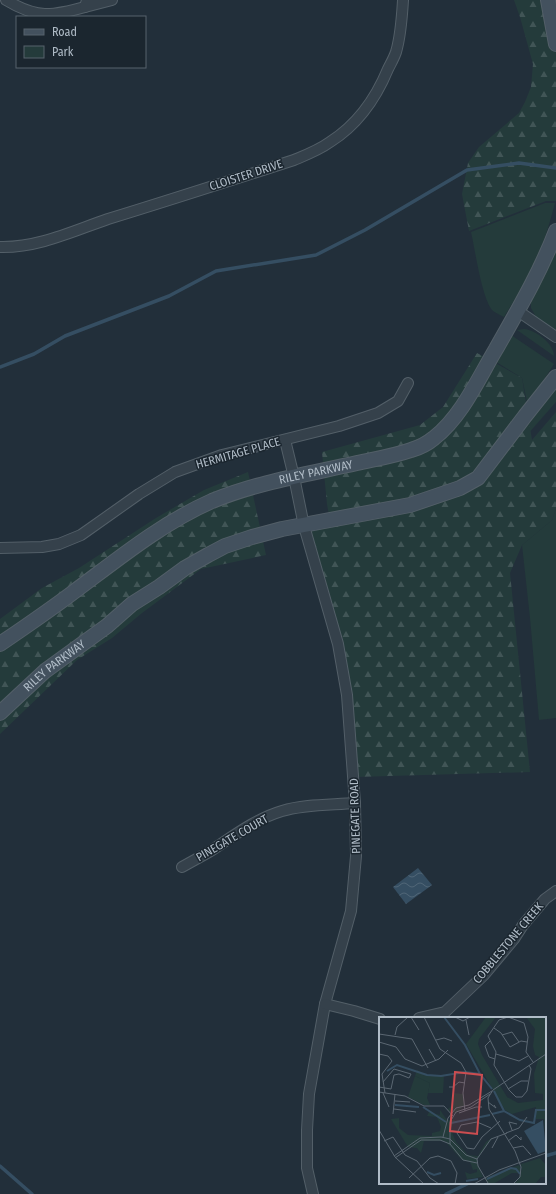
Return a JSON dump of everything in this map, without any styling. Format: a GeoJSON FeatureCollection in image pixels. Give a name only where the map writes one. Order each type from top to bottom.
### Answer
{"type":"FeatureCollection","features":[{"type":"Feature","properties":{"kind":"street"},"geometry":{"type":"LineString","coordinates":[[6,0],[25,10],[41,14],[61,14],[86,4],[112,0]]}},
{"type":"Feature","properties":{"kind":"street","name":"CLOISTER DRIVE"},"geometry":{"type":"LineString","coordinates":[[0,247],[31,245],[294,160],[331,142],[361,115],[381,86],[396,52],[403,0]]}},
{"type":"Feature","properties":{"kind":"street"},"geometry":{"type":"LineString","coordinates":[[548,0],[556,44]]}},
{"type":"Feature","properties":{"kind":"street","name":"RILEY PARKWAY"},"geometry":{"type":"LineString","coordinates":[[0,644],[73,593],[140,543],[176,519],[211,502],[248,489],[294,477],[379,459],[412,450],[432,439],[448,424],[470,395],[526,297],[547,256],[556,231]]}},
{"type":"Feature","properties":{"kind":"street"},"geometry":{"type":"LineString","coordinates":[[518,311],[556,337]]}},
{"type":"Feature","properties":{"kind":"street","name":"RILEY PARKWAY"},"geometry":{"type":"LineString","coordinates":[[0,713],[45,670],[107,626],[132,604],[208,554],[226,546],[274,531],[410,505],[460,488],[478,478],[556,378]]}},
{"type":"Feature","properties":{"kind":"street","name":"HERMITAGE PLACE"},"geometry":{"type":"LineString","coordinates":[[0,548],[42,547],[58,544],[81,535],[139,494],[175,472],[222,455],[339,426],[378,413],[398,401],[408,383]]}},
{"type":"Feature","properties":{"kind":"street","name":"PINEGATE ROAD"},"geometry":{"type":"LineString","coordinates":[[285,440],[304,526],[338,644],[347,695],[355,803],[356,856],[350,911],[325,1004],[309,1094],[306,1130],[306,1168],[313,1194]]}},
{"type":"Feature","properties":{"kind":"street","name":"PINEGATE COURT"},"geometry":{"type":"LineString","coordinates":[[182,866],[207,853],[253,823],[281,811],[304,807],[355,803]]}},
{"type":"Feature","properties":{"kind":"street","name":"COBBLESTONE CREEK"},"geometry":{"type":"LineString","coordinates":[[423,1017],[445,1012],[484,975],[545,899],[556,891]]}},
{"type":"Feature","properties":{"kind":"street"},"geometry":{"type":"LineString","coordinates":[[325,1004],[379,1019]]}},
{"type":"Feature","properties":{"kind":"green space"},"geometry":{"type":"Polygon","coordinates":[[[514,0],[556,0],[556,201],[546,201],[469,231],[462,194],[468,163],[479,147],[519,113],[531,87],[533,64],[514,0]]]}},
{"type":"Feature","properties":{"kind":"green space"},"geometry":{"type":"Polygon","coordinates":[[[545,203],[555,203],[541,250],[529,276],[504,317],[493,311],[485,296],[471,232],[545,203]]]}},
{"type":"Feature","properties":{"kind":"green space"},"geometry":{"type":"Polygon","coordinates":[[[556,235],[556,330],[536,317],[531,308],[531,293],[556,235]]]}},
{"type":"Feature","properties":{"kind":"green space"},"geometry":{"type":"Polygon","coordinates":[[[524,329],[534,332],[544,338],[551,347],[554,356],[517,330],[524,329]]]}},
{"type":"Feature","properties":{"kind":"green space"},"geometry":{"type":"Polygon","coordinates":[[[511,335],[554,364],[527,402],[522,378],[493,360],[511,335]]]}},
{"type":"Feature","properties":{"kind":"green space"},"geometry":{"type":"Polygon","coordinates":[[[477,353],[522,378],[532,440],[556,412],[556,508],[552,520],[522,545],[510,573],[530,772],[355,777],[341,660],[304,526],[330,521],[322,452],[420,425],[443,407],[477,353]]]}},
{"type":"Feature","properties":{"kind":"green space"},"geometry":{"type":"Polygon","coordinates":[[[556,382],[556,402],[520,443],[533,411],[556,382]]]}},
{"type":"Feature","properties":{"kind":"green space"},"geometry":{"type":"Polygon","coordinates":[[[248,472],[266,555],[201,569],[142,613],[112,638],[77,660],[0,734],[0,619],[42,588],[79,568],[156,518],[204,490],[248,472]]]}},
{"type":"Feature","properties":{"kind":"green space"},"geometry":{"type":"Polygon","coordinates":[[[556,508],[556,718],[539,720],[522,545],[552,520],[556,508]]]}},
{"type":"Feature","properties":{"kind":"water"},"geometry":{"type":"Polygon","coordinates":[[[418,868],[432,885],[406,904],[393,887],[418,868]]]}},
{"type":"Feature","properties":{"kind":"waterway"},"geometry":{"type":"LineString","coordinates":[[0,367],[34,354],[65,336],[169,296],[216,271],[316,255],[365,230],[467,170],[519,163],[556,168]]}},
{"type":"Feature","properties":{"kind":"waterway"},"geometry":{"type":"LineString","coordinates":[[546,1156],[556,1153]]}},
{"type":"Feature","properties":{"kind":"waterway"},"geometry":{"type":"LineString","coordinates":[[0,1166],[32,1194]]}},
{"type":"Feature","properties":{"kind":"waterway"},"geometry":{"type":"LineString","coordinates":[[446,1194],[467,1184]]}}]}
